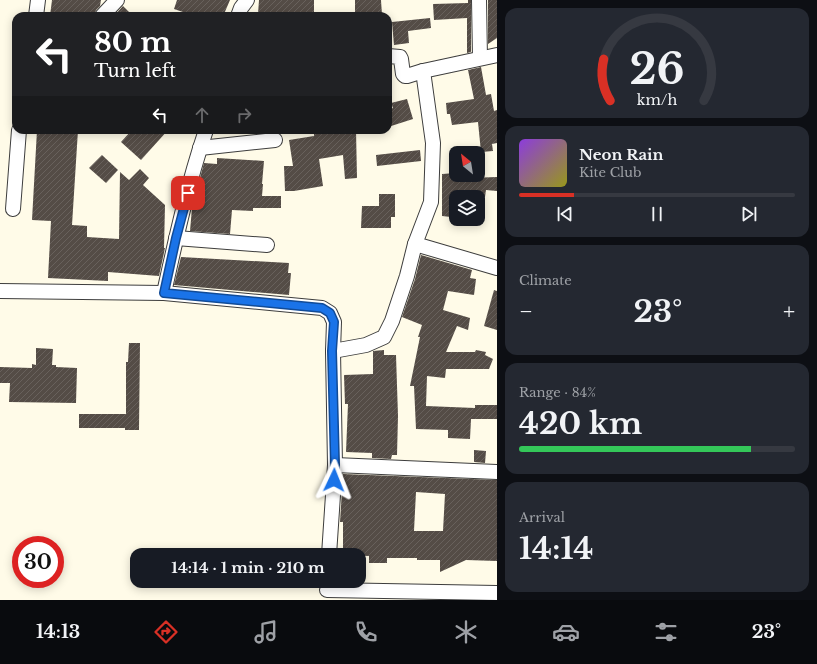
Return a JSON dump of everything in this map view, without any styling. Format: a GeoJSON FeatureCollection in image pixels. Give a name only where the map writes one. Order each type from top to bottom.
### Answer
{"type":"FeatureCollection","features":[{"type":"Feature","properties":{"kind":"street"},"geometry":{"type":"LineString","coordinates":[[36,12],[38,0]]}},
{"type":"Feature","properties":{"kind":"street"},"geometry":{"type":"LineString","coordinates":[[106,12],[117,0]]}},
{"type":"Feature","properties":{"kind":"street"},"geometry":{"type":"LineString","coordinates":[[240,12],[247,0]]}},
{"type":"Feature","properties":{"kind":"street"},"geometry":{"type":"LineString","coordinates":[[479,0],[480,58]]}},
{"type":"Feature","properties":{"kind":"street"},"geometry":{"type":"LineString","coordinates":[[392,56],[400,57],[403,74],[405,76],[497,55]]}},
{"type":"Feature","properties":{"kind":"street"},"geometry":{"type":"LineString","coordinates":[[332,351],[366,345],[384,337],[392,321],[407,276],[415,244],[431,202],[433,142],[423,71]]}},
{"type":"Feature","properties":{"kind":"street"},"geometry":{"type":"LineString","coordinates":[[13,209],[19,134]]}},
{"type":"Feature","properties":{"kind":"street"},"geometry":{"type":"LineString","coordinates":[[164,293],[176,238],[205,134]]}},
{"type":"Feature","properties":{"kind":"street"},"geometry":{"type":"LineString","coordinates":[[200,148],[275,140]]}},
{"type":"Feature","properties":{"kind":"street"},"geometry":{"type":"LineString","coordinates":[[176,238],[267,245]]}},
{"type":"Feature","properties":{"kind":"street"},"geometry":{"type":"LineString","coordinates":[[415,244],[497,268]]}},
{"type":"Feature","properties":{"kind":"street"},"geometry":{"type":"LineString","coordinates":[[0,291],[164,293],[322,308],[330,313],[334,322],[332,351],[335,465],[329,548]]}},
{"type":"Feature","properties":{"kind":"street"},"geometry":{"type":"LineString","coordinates":[[335,465],[497,472]]}},
{"type":"Feature","properties":{"kind":"street"},"geometry":{"type":"LineString","coordinates":[[327,590],[497,593]]}},
{"type":"Feature","properties":{"kind":"building"},"geometry":{"type":"Polygon","coordinates":[[[52,0],[101,0],[100,6],[95,12],[50,12],[52,0]]]}},
{"type":"Feature","properties":{"kind":"building"},"geometry":{"type":"Polygon","coordinates":[[[177,0],[230,0],[225,12],[183,12],[174,9],[177,0]]]}},
{"type":"Feature","properties":{"kind":"building"},"geometry":{"type":"Polygon","coordinates":[[[259,0],[314,0],[314,12],[258,12],[259,0]]]}},
{"type":"Feature","properties":{"kind":"building"},"geometry":{"type":"Polygon","coordinates":[[[355,0],[381,0],[382,12],[355,12],[355,0]]]}},
{"type":"Feature","properties":{"kind":"building"},"geometry":{"type":"Polygon","coordinates":[[[468,0],[471,0],[471,52],[467,53],[467,18],[434,20],[433,4],[468,3],[468,0]]]}},
{"type":"Feature","properties":{"kind":"building"},"geometry":{"type":"Polygon","coordinates":[[[488,0],[497,0],[497,38],[488,44],[488,0]]]}},
{"type":"Feature","properties":{"kind":"building"},"geometry":{"type":"Polygon","coordinates":[[[123,6],[129,12],[118,12],[123,6]]]}},
{"type":"Feature","properties":{"kind":"building"},"geometry":{"type":"Polygon","coordinates":[[[430,18],[431,28],[408,31],[409,43],[394,45],[392,22],[430,18]]]}},
{"type":"Feature","properties":{"kind":"building"},"geometry":{"type":"Polygon","coordinates":[[[481,67],[486,95],[491,94],[494,111],[497,110],[497,143],[492,144],[493,151],[485,152],[485,146],[480,146],[478,122],[452,125],[450,114],[447,114],[446,103],[474,99],[468,70],[481,67]]]}},
{"type":"Feature","properties":{"kind":"building"},"geometry":{"type":"Polygon","coordinates":[[[407,99],[413,119],[392,126],[392,103],[407,99]]]}},
{"type":"Feature","properties":{"kind":"building"},"geometry":{"type":"Polygon","coordinates":[[[37,134],[78,134],[72,225],[87,226],[87,237],[119,239],[120,172],[129,180],[140,169],[149,178],[143,185],[165,205],[165,248],[159,276],[108,272],[108,281],[48,278],[51,221],[32,220],[37,134]]]}},
{"type":"Feature","properties":{"kind":"building"},"geometry":{"type":"Polygon","coordinates":[[[128,134],[164,134],[141,160],[121,142],[128,134]]]}},
{"type":"Feature","properties":{"kind":"building"},"geometry":{"type":"Polygon","coordinates":[[[314,134],[356,134],[357,178],[345,179],[343,155],[319,159],[323,186],[285,191],[284,166],[293,166],[289,140],[314,136],[314,134]]]}},
{"type":"Feature","properties":{"kind":"building"},"geometry":{"type":"Polygon","coordinates":[[[420,150],[421,161],[377,166],[376,155],[420,150]]]}},
{"type":"Feature","properties":{"kind":"building"},"geometry":{"type":"Polygon","coordinates":[[[102,155],[118,170],[106,183],[89,168],[102,155]]]}},
{"type":"Feature","properties":{"kind":"building"},"geometry":{"type":"Polygon","coordinates":[[[217,158],[264,161],[262,196],[281,196],[281,208],[253,208],[253,211],[232,210],[230,234],[190,231],[192,208],[204,163],[217,164],[217,158]]]}},
{"type":"Feature","properties":{"kind":"building"},"geometry":{"type":"Polygon","coordinates":[[[442,174],[449,174],[449,182],[485,182],[485,177],[497,177],[497,191],[486,190],[485,197],[485,190],[449,190],[449,217],[442,216],[442,174]]]}},
{"type":"Feature","properties":{"kind":"building"},"geometry":{"type":"Polygon","coordinates":[[[379,194],[395,194],[395,217],[391,217],[391,228],[361,228],[362,206],[379,206],[379,194]]]}},
{"type":"Feature","properties":{"kind":"building"},"geometry":{"type":"Polygon","coordinates":[[[421,255],[472,270],[470,278],[476,279],[474,295],[448,291],[443,310],[470,318],[468,330],[457,326],[446,352],[475,352],[476,350],[486,352],[485,355],[493,359],[489,369],[446,369],[445,378],[427,376],[426,406],[475,408],[475,405],[497,405],[497,419],[471,419],[470,439],[448,438],[448,430],[416,429],[414,386],[410,386],[420,337],[418,337],[422,325],[402,317],[415,279],[421,255]]]}},
{"type":"Feature","properties":{"kind":"building"},"geometry":{"type":"Polygon","coordinates":[[[181,257],[289,263],[288,273],[291,273],[289,295],[174,285],[181,257]]]}},
{"type":"Feature","properties":{"kind":"building"},"geometry":{"type":"Polygon","coordinates":[[[494,290],[497,291],[497,330],[484,326],[494,290]]]}},
{"type":"Feature","properties":{"kind":"building"},"geometry":{"type":"Polygon","coordinates":[[[129,343],[140,343],[139,430],[125,430],[125,428],[79,428],[79,414],[126,414],[126,362],[128,362],[129,343]]]}},
{"type":"Feature","properties":{"kind":"building"},"geometry":{"type":"Polygon","coordinates":[[[36,348],[53,349],[52,365],[56,365],[56,367],[77,368],[76,403],[9,402],[10,383],[0,383],[0,367],[32,368],[32,364],[36,365],[36,348]]]}},
{"type":"Feature","properties":{"kind":"building"},"geometry":{"type":"Polygon","coordinates":[[[384,350],[384,355],[396,355],[398,416],[397,455],[392,455],[391,459],[372,458],[372,453],[346,452],[348,404],[345,404],[344,375],[373,374],[373,351],[384,350]]]}},
{"type":"Feature","properties":{"kind":"building"},"geometry":{"type":"Polygon","coordinates":[[[474,450],[486,451],[485,463],[474,462],[474,450]]]}},
{"type":"Feature","properties":{"kind":"building"},"geometry":{"type":"Polygon","coordinates":[[[343,474],[497,480],[497,561],[466,560],[440,572],[440,560],[387,558],[387,563],[369,563],[369,556],[366,556],[366,548],[343,548],[343,522],[340,522],[343,474]],[[416,492],[414,531],[443,531],[445,494],[416,492]]]}},
{"type":"Feature","properties":{"kind":"route"},"geometry":{"type":"LineString","coordinates":[[188,193],[164,293],[322,308],[330,313],[334,322],[332,351],[335,465],[334,480]]}}]}
